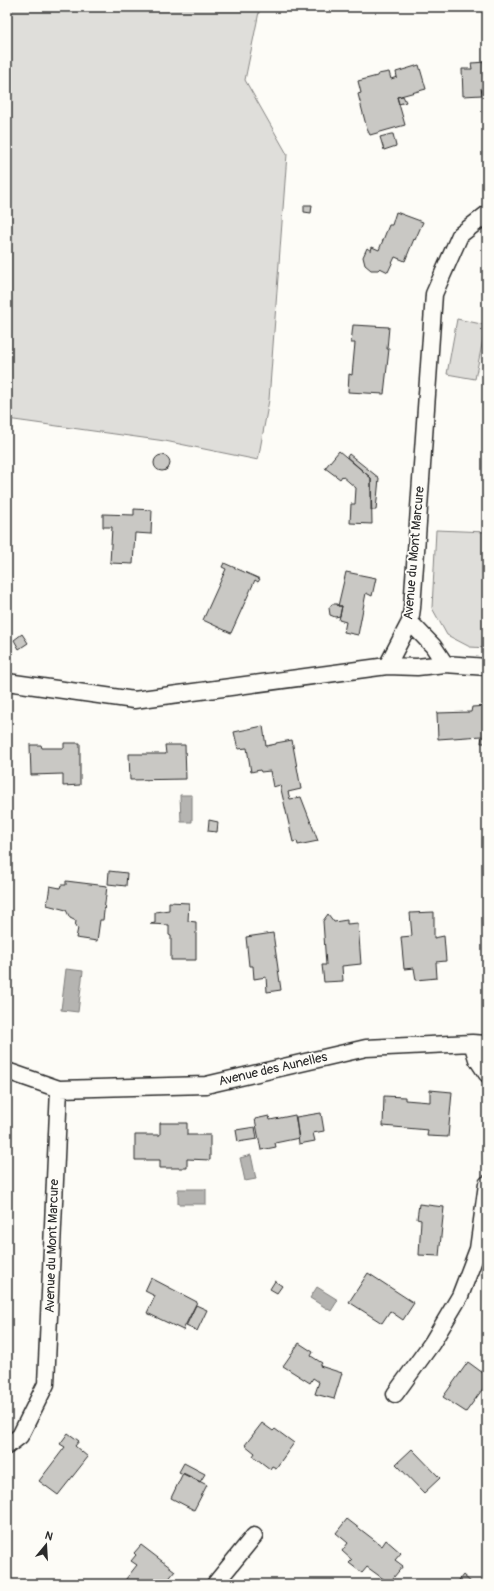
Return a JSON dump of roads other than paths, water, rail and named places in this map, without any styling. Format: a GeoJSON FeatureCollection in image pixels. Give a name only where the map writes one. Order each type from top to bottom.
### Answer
{"type":"FeatureCollection","features":[{"type":"Feature","properties":{"kind":"street","name":"Avenue du Mont Marcure"},"geometry":{"type":"LineString","coordinates":[[387,666],[410,622],[434,294],[460,235],[487,214]]}},
{"type":"Feature","properties":{"kind":"street"},"geometry":{"type":"LineString","coordinates":[[410,622],[433,646],[445,664]]}},
{"type":"Feature","properties":{"kind":"street"},"geometry":{"type":"LineString","coordinates":[[7,682],[134,700],[387,666],[417,667],[445,664],[487,667]]}},
{"type":"Feature","properties":{"kind":"street"},"geometry":{"type":"LineString","coordinates":[[479,1044],[477,1059],[487,1074]]}},
{"type":"Feature","properties":{"kind":"street","name":"Avenue des Aunelles"},"geometry":{"type":"LineString","coordinates":[[59,1089],[206,1085],[366,1048],[479,1044]]}},
{"type":"Feature","properties":{"kind":"street"},"geometry":{"type":"LineString","coordinates":[[7,1071],[59,1089]]}},
{"type":"Feature","properties":{"kind":"street","name":"Avenue du Mont Marcure"},"geometry":{"type":"LineString","coordinates":[[7,1446],[20,1436],[46,1384],[59,1089]]}},
{"type":"Feature","properties":{"kind":"street"},"geometry":{"type":"LineString","coordinates":[[395,1394],[432,1343],[460,1296],[478,1249],[487,1184]]}},
{"type":"Feature","properties":{"kind":"street"},"geometry":{"type":"LineString","coordinates":[[215,1584],[254,1536]]}}]}
